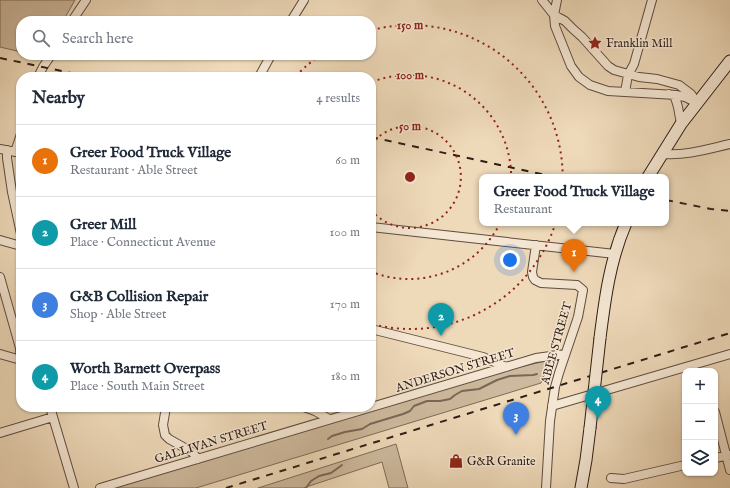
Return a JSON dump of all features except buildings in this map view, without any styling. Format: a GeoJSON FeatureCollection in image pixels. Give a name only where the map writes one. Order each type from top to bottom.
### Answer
{"type":"FeatureCollection","features":[{"type":"Feature","properties":{"kind":"main road"},"geometry":{"type":"LineString","coordinates":[[650,174],[681,124],[730,61]]}},
{"type":"Feature","properties":{"kind":"main road"},"geometry":{"type":"LineString","coordinates":[[580,488],[586,460],[606,292],[615,254],[625,226]]}},
{"type":"Feature","properties":{"kind":"street"},"geometry":{"type":"LineString","coordinates":[[75,16],[86,0]]}},
{"type":"Feature","properties":{"kind":"street"},"geometry":{"type":"LineString","coordinates":[[294,16],[304,0]]}},
{"type":"Feature","properties":{"kind":"street"},"geometry":{"type":"LineString","coordinates":[[542,0],[554,15],[565,21],[608,66],[614,70],[679,85],[691,94],[697,103]]}},
{"type":"Feature","properties":{"kind":"street"},"geometry":{"type":"LineString","coordinates":[[557,0],[554,15],[555,26],[571,66],[579,77],[590,84],[608,91],[669,94],[685,97],[697,103]]}},
{"type":"Feature","properties":{"kind":"street"},"geometry":{"type":"LineString","coordinates":[[625,92],[628,74],[634,64],[652,0]]}},
{"type":"Feature","properties":{"kind":"street"},"geometry":{"type":"LineString","coordinates":[[40,72],[48,60]]}},
{"type":"Feature","properties":{"kind":"street"},"geometry":{"type":"LineString","coordinates":[[262,72],[269,60]]}},
{"type":"Feature","properties":{"kind":"street"},"geometry":{"type":"LineString","coordinates":[[669,94],[675,98],[681,124]]}},
{"type":"Feature","properties":{"kind":"street"},"geometry":{"type":"LineString","coordinates":[[663,154],[673,155],[687,153],[730,144]]}},
{"type":"Feature","properties":{"kind":"street"},"geometry":{"type":"LineString","coordinates":[[3,149],[16,152]]}},
{"type":"Feature","properties":{"kind":"street"},"geometry":{"type":"LineString","coordinates":[[3,149],[7,158],[16,211]]}},
{"type":"Feature","properties":{"kind":"street"},"geometry":{"type":"LineString","coordinates":[[376,228],[615,254]]}},
{"type":"Feature","properties":{"kind":"street"},"geometry":{"type":"LineString","coordinates":[[0,242],[16,244]]}},
{"type":"Feature","properties":{"kind":"street","name":"ABLE STREET"},"geometry":{"type":"LineString","coordinates":[[536,245],[532,272],[535,280],[540,283],[577,285],[583,290],[578,317],[559,373],[552,406],[546,488]]}},
{"type":"Feature","properties":{"kind":"street"},"geometry":{"type":"LineString","coordinates":[[0,277],[16,330]]}},
{"type":"Feature","properties":{"kind":"street"},"geometry":{"type":"LineString","coordinates":[[376,330],[483,358],[506,367]]}},
{"type":"Feature","properties":{"kind":"street"},"geometry":{"type":"LineString","coordinates":[[0,354],[16,359]]}},
{"type":"Feature","properties":{"kind":"street","name":"ANDERSON STREET"},"geometry":{"type":"LineString","coordinates":[[376,405],[536,358],[565,354]]}},
{"type":"Feature","properties":{"kind":"street"},"geometry":{"type":"LineString","coordinates":[[552,406],[730,354]]}},
{"type":"Feature","properties":{"kind":"street"},"geometry":{"type":"LineString","coordinates":[[702,362],[703,368]]}},
{"type":"Feature","properties":{"kind":"street"},"geometry":{"type":"LineString","coordinates":[[52,412],[74,488]]}},
{"type":"Feature","properties":{"kind":"street"},"geometry":{"type":"LineString","coordinates":[[165,412],[163,425],[165,435],[169,439],[192,452],[198,459]]}},
{"type":"Feature","properties":{"kind":"street"},"geometry":{"type":"LineString","coordinates":[[317,412],[329,419]]}},
{"type":"Feature","properties":{"kind":"street","name":"ANDERSON STREET"},"geometry":{"type":"LineString","coordinates":[[329,419],[353,412]]}},
{"type":"Feature","properties":{"kind":"street"},"geometry":{"type":"LineString","coordinates":[[0,433],[53,417]]}},
{"type":"Feature","properties":{"kind":"street","name":"GALLIVAN STREET"},"geometry":{"type":"LineString","coordinates":[[100,488],[329,419]]}},
{"type":"Feature","properties":{"kind":"street"},"geometry":{"type":"LineString","coordinates":[[718,422],[728,455],[730,470]]}},
{"type":"Feature","properties":{"kind":"street"},"geometry":{"type":"LineString","coordinates":[[718,457],[728,455]]}},
{"type":"Feature","properties":{"kind":"street"},"geometry":{"type":"LineString","coordinates":[[611,478],[624,479],[682,466]]}},
{"type":"Feature","properties":{"kind":"shaded area"},"geometry":{"type":"Polygon","coordinates":[[[0,0],[75,0],[66,16],[16,16],[16,51],[0,47],[0,0]]]}},
{"type":"Feature","properties":{"kind":"shaded area"},"geometry":{"type":"Polygon","coordinates":[[[550,360],[541,383],[196,488],[108,488],[364,412],[376,412],[376,408],[498,372],[550,360]]]}},
{"type":"Feature","properties":{"kind":"shaded area"},"geometry":{"type":"Polygon","coordinates":[[[396,444],[408,488],[389,488],[382,462],[303,488],[258,488],[396,444]]]}},
{"type":"Feature","properties":{"kind":"waterway"},"geometry":{"type":"LineString","coordinates":[[328,439],[332,436],[362,429],[370,424],[403,414],[410,411],[414,406],[427,401],[450,399],[462,391],[479,389],[497,380],[510,376],[537,374]]}},
{"type":"Feature","properties":{"kind":"waterway"},"geometry":{"type":"LineString","coordinates":[[306,488],[311,481],[319,476],[331,473],[342,465]]}},
{"type":"Feature","properties":{"kind":"railway"},"geometry":{"type":"LineString","coordinates":[[0,58],[66,72]]}},
{"type":"Feature","properties":{"kind":"railway"},"geometry":{"type":"LineString","coordinates":[[376,138],[541,174]]}},
{"type":"Feature","properties":{"kind":"railway"},"geometry":{"type":"LineString","coordinates":[[669,201],[711,209],[730,211]]}},
{"type":"Feature","properties":{"kind":"railway"},"geometry":{"type":"LineString","coordinates":[[226,488],[730,333]]}},
{"type":"Feature","properties":{"kind":"place","name":"Franklin Mill"},"geometry":{"type":"Point","coordinates":[595,43]}},
{"type":"Feature","properties":{"kind":"place","name":"Greer Food Truck Village"},"geometry":{"type":"Point","coordinates":[574,272]}},
{"type":"Feature","properties":{"kind":"place","name":"Greer Mill"},"geometry":{"type":"Point","coordinates":[441,336]}},
{"type":"Feature","properties":{"kind":"place","name":"Worth Barnett Overpass"},"geometry":{"type":"Point","coordinates":[598,419]}},
{"type":"Feature","properties":{"kind":"place","name":"G&B Collision Repair"},"geometry":{"type":"Point","coordinates":[516,435]}},
{"type":"Feature","properties":{"kind":"place","name":"G&R Granite"},"geometry":{"type":"Point","coordinates":[456,461]}}]}
